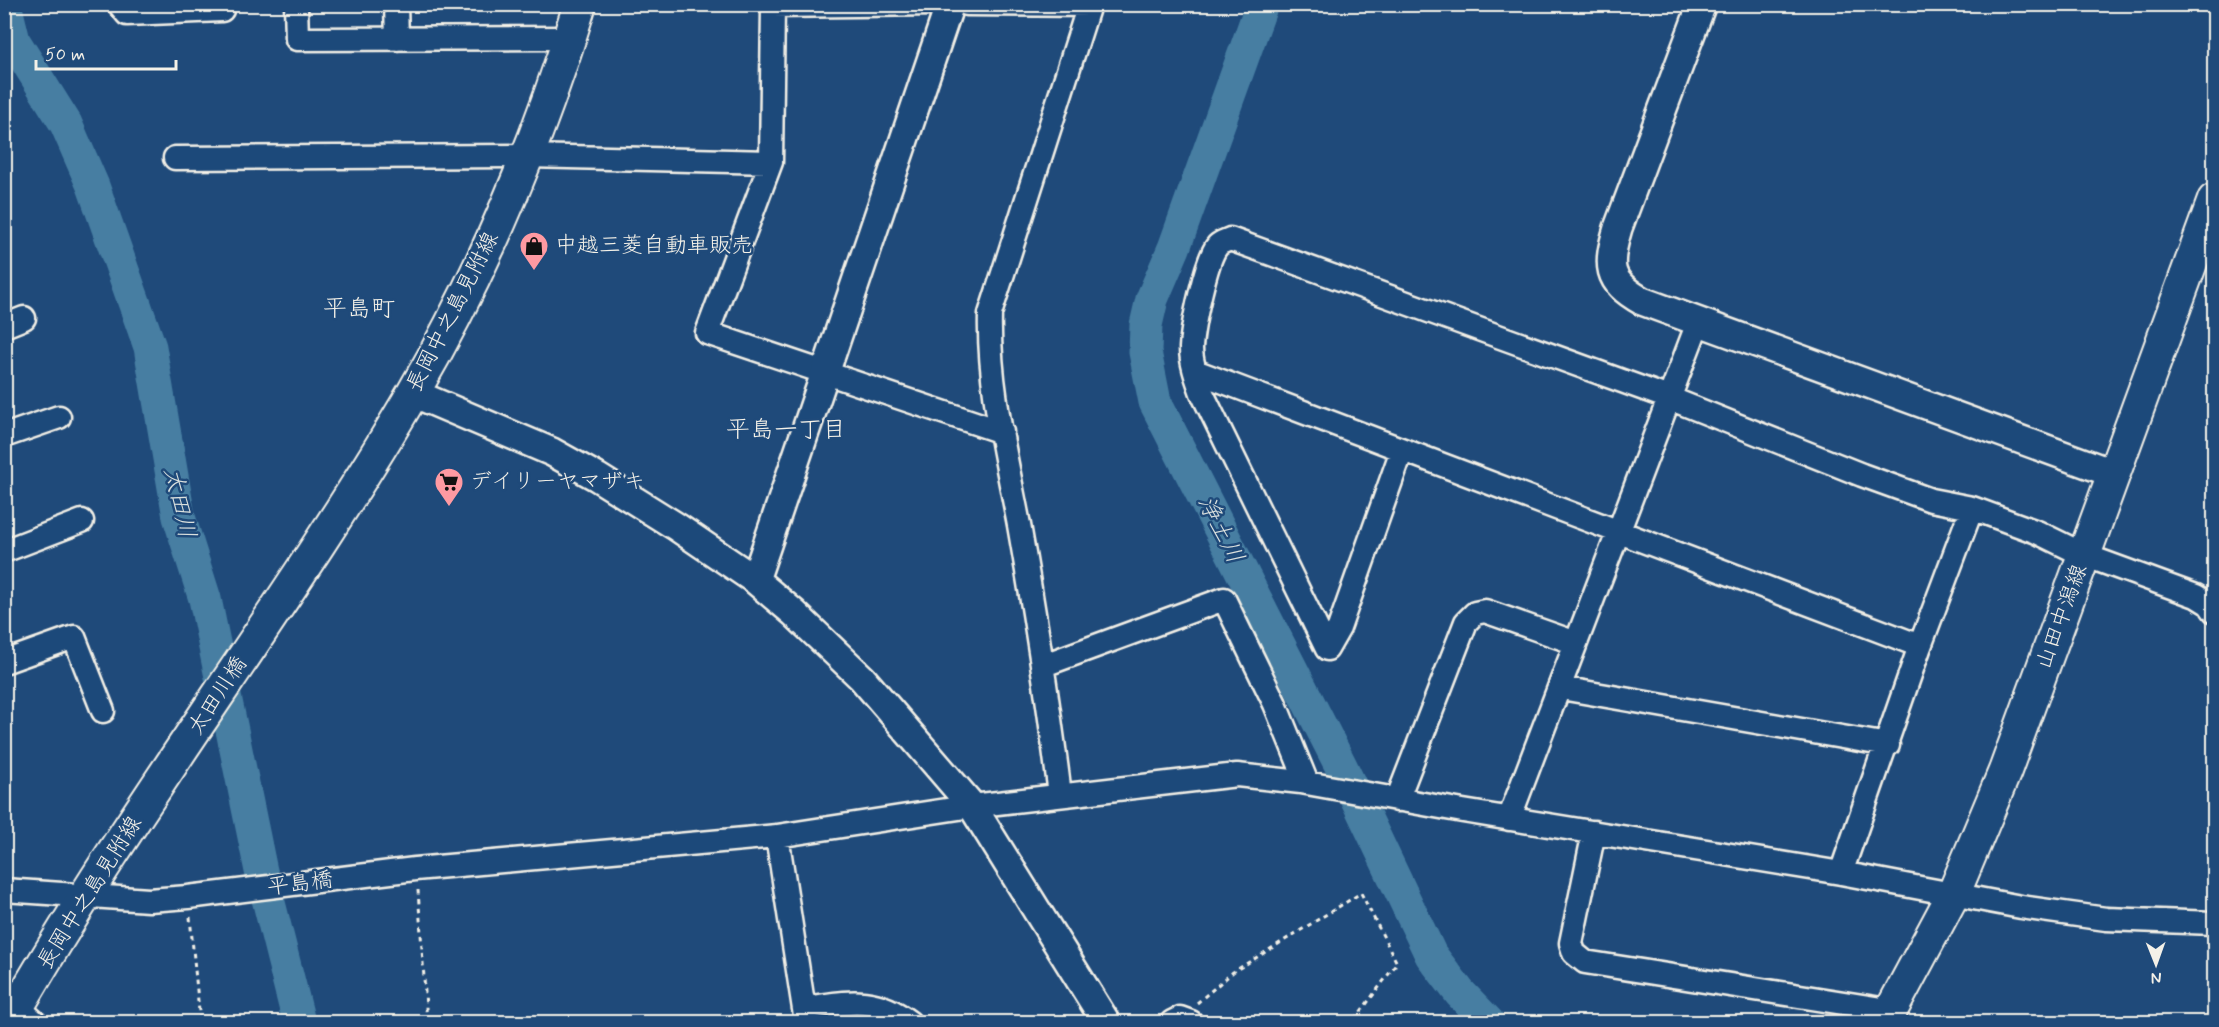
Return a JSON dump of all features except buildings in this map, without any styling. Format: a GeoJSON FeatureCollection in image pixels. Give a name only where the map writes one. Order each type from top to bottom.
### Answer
{"type":"FeatureCollection","features":[{"type":"Feature","properties":{"kind":"main road","name":"長岡中之島見附線"},"geometry":{"type":"LineString","coordinates":[[282,597],[412,393],[460,306],[528,156],[556,84],[580,4]]}},
{"type":"Feature","properties":{"kind":"main road","name":"山田中潟線"},"geometry":{"type":"LineString","coordinates":[[1889,1017],[1954,893],[2005,771],[2112,473],[2214,200]]}},
{"type":"Feature","properties":{"kind":"main road","name":"太田川橋"},"geometry":{"type":"LineString","coordinates":[[153,794],[282,597]]}},
{"type":"Feature","properties":{"kind":"main road","name":"長岡中之島見附線"},"geometry":{"type":"LineString","coordinates":[[21,1017],[88,896],[153,794]]}},
{"type":"Feature","properties":{"kind":"street"},"geometry":{"type":"LineString","coordinates":[[119,4],[127,14],[222,10],[222,4]]}},
{"type":"Feature","properties":{"kind":"street"},"geometry":{"type":"LineString","coordinates":[[296,4],[297,39],[570,38]]}},
{"type":"Feature","properties":{"kind":"street"},"geometry":{"type":"LineString","coordinates":[[396,4],[397,39]]}},
{"type":"Feature","properties":{"kind":"street"},"geometry":{"type":"LineString","coordinates":[[939,4],[773,6],[771,162],[707,333],[1002,432]]}},
{"type":"Feature","properties":{"kind":"street"},"geometry":{"type":"LineString","coordinates":[[755,580],[950,4]]}},
{"type":"Feature","properties":{"kind":"street"},"geometry":{"type":"LineString","coordinates":[[967,4],[1089,5],[990,314],[992,363],[1002,432],[1044,665],[1060,795]]}},
{"type":"Feature","properties":{"kind":"street"},"geometry":{"type":"LineString","coordinates":[[1702,4],[1618,228],[1610,268],[1616,282],[1628,293],[1642,301],[2112,473]]}},
{"type":"Feature","properties":{"kind":"street"},"geometry":{"type":"LineString","coordinates":[[175,158],[528,156],[771,162]]}},
{"type":"Feature","properties":{"kind":"street"},"geometry":{"type":"LineString","coordinates":[[1402,450],[1340,628],[1327,649],[1202,393],[1195,371],[1191,350],[1200,296],[1212,254],[1219,243],[1230,239],[1669,398],[1862,475],[1931,500],[1972,508],[2037,532],[2084,555],[2196,596],[2210,604],[2214,611]]}},
{"type":"Feature","properties":{"kind":"street"},"geometry":{"type":"LineString","coordinates":[[1509,819],[1561,688],[1699,320]]}},
{"type":"Feature","properties":{"kind":"street"},"geometry":{"type":"LineString","coordinates":[[1195,371],[1920,646]]}},
{"type":"Feature","properties":{"kind":"street"},"geometry":{"type":"LineString","coordinates":[[412,393],[552,452],[677,527],[755,580],[794,613],[862,678],[972,806],[1106,1023]]}},
{"type":"Feature","properties":{"kind":"street"},"geometry":{"type":"LineString","coordinates":[[4,436],[59,417]]}},
{"type":"Feature","properties":{"kind":"street"},"geometry":{"type":"LineString","coordinates":[[1841,873],[1888,745],[1920,646],[1972,508]]}},
{"type":"Feature","properties":{"kind":"street"},"geometry":{"type":"LineString","coordinates":[[4,552],[82,521]]}},
{"type":"Feature","properties":{"kind":"street"},"geometry":{"type":"LineString","coordinates":[[1044,665],[1224,599],[1275,704],[1306,783]]}},
{"type":"Feature","properties":{"kind":"street"},"geometry":{"type":"LineString","coordinates":[[1392,799],[1466,622],[1475,614],[1485,611],[1576,643]]}},
{"type":"Feature","properties":{"kind":"street"},"geometry":{"type":"LineString","coordinates":[[4,662],[74,637],[103,711]]}},
{"type":"Feature","properties":{"kind":"street"},"geometry":{"type":"LineString","coordinates":[[1561,688],[1888,745]]}},
{"type":"Feature","properties":{"kind":"street","name":"平島橋"},"geometry":{"type":"LineString","coordinates":[[4,890],[149,900],[194,897],[407,871],[777,836],[972,806],[1237,775],[1306,783],[1509,819],[1841,873],[2021,907],[2106,919],[2214,923]]}},
{"type":"Feature","properties":{"kind":"street"},"geometry":{"type":"LineString","coordinates":[[1594,832],[1571,943],[1574,953],[1585,962],[1889,1017]]}},
{"type":"Feature","properties":{"kind":"street"},"geometry":{"type":"LineString","coordinates":[[777,836],[805,1015],[873,1003],[886,1007],[909,1023]]}},
{"type":"Feature","properties":{"kind":"path"},"geometry":{"type":"LineString","coordinates":[[407,871],[427,1023]]}},
{"type":"Feature","properties":{"kind":"path"},"geometry":{"type":"LineString","coordinates":[[1181,1021],[1233,972],[1361,893],[1397,963],[1353,1023]]}},
{"type":"Feature","properties":{"kind":"path"},"geometry":{"type":"LineString","coordinates":[[194,897],[200,1023]]}},
{"type":"Feature","properties":{"kind":"waterway","name":"太田川"},"geometry":{"type":"LineString","coordinates":[[5,4],[14,41],[66,124],[93,186],[150,347],[179,517],[205,599],[261,871],[299,1022]]}},
{"type":"Feature","properties":{"kind":"waterway","name":"浄土川"},"geometry":{"type":"LineString","coordinates":[[1262,4],[1174,248],[1152,299],[1146,325],[1145,352],[1155,402],[1342,768],[1431,955],[1460,993],[1488,1022]]}},
{"type":"Feature","properties":{"kind":"place","name":"中越三菱自動車販売"},"geometry":{"type":"Point","coordinates":[534,272]}},
{"type":"Feature","properties":{"kind":"place","name":"デイリーヤマザキ"},"geometry":{"type":"Point","coordinates":[449,508]}},
{"type":"Feature","properties":{"kind":"district","name":"平島町"},"geometry":{"type":"Point","coordinates":[359,309]}},
{"type":"Feature","properties":{"kind":"district","name":"平島一丁目"},"geometry":{"type":"Point","coordinates":[786,430]}}]}
